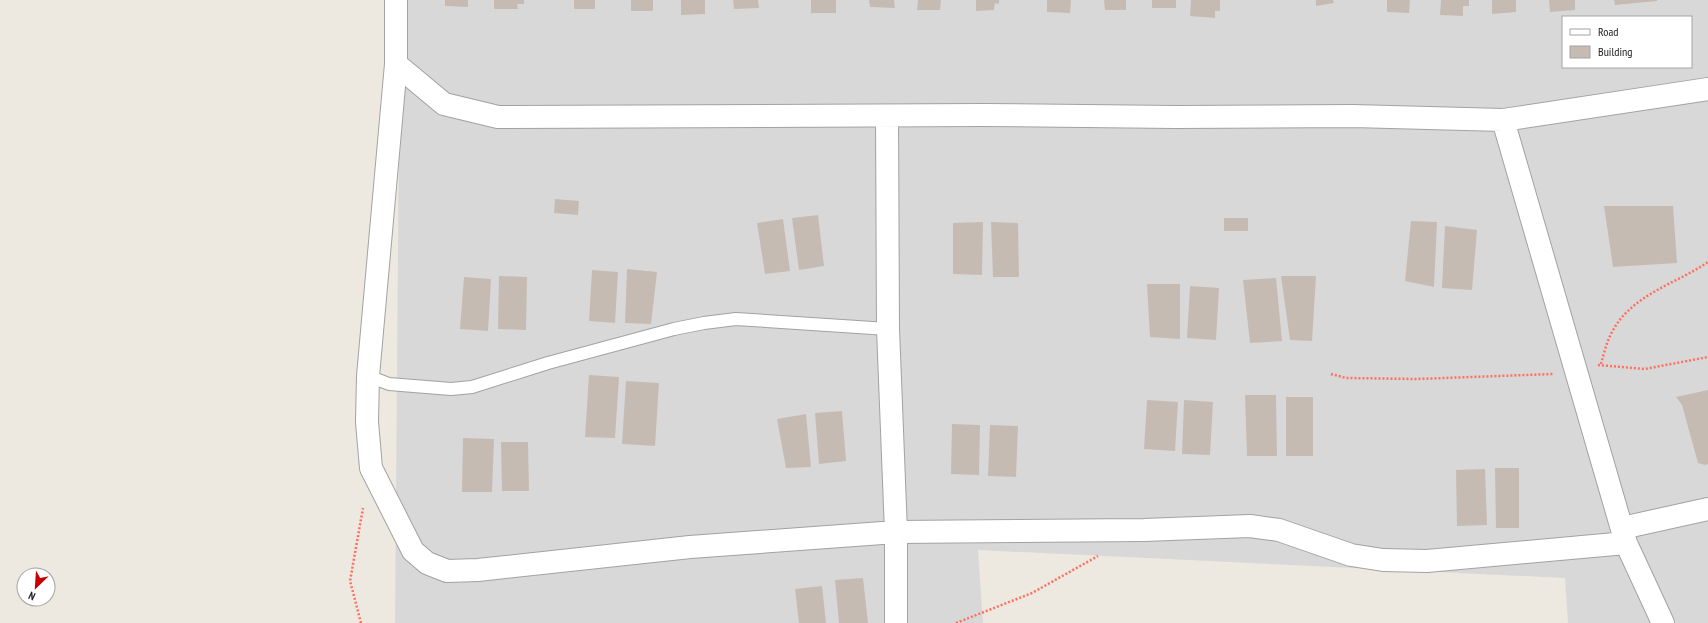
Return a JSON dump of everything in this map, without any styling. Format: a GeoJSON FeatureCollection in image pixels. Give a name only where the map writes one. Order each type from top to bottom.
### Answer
{"type":"FeatureCollection","features":[{"type":"Feature","properties":{"kind":"street"},"geometry":{"type":"LineString","coordinates":[[396,0],[396,64],[368,376],[367,422],[371,468],[413,551],[427,563],[447,571],[529,566],[690,547],[896,532],[1144,530],[1250,526],[1279,530],[1351,555],[1383,560],[1427,561],[1624,536],[1708,509]]}},
{"type":"Feature","properties":{"kind":"street"},"geometry":{"type":"LineString","coordinates":[[396,64],[444,104],[498,118],[984,115],[1175,117],[1353,116],[1503,120],[1708,89]]}},
{"type":"Feature","properties":{"kind":"street"},"geometry":{"type":"LineString","coordinates":[[887,116],[888,328],[896,532],[896,623]]}},
{"type":"Feature","properties":{"kind":"street"},"geometry":{"type":"LineString","coordinates":[[1503,120],[1624,536],[1663,623]]}},
{"type":"Feature","properties":{"kind":"lane"},"geometry":{"type":"LineString","coordinates":[[368,376],[389,384],[452,389],[472,387],[548,363],[674,329],[736,319],[888,328]]}},
{"type":"Feature","properties":{"kind":"path"},"geometry":{"type":"LineString","coordinates":[[1601,364],[1612,332],[1626,314],[1646,296],[1708,262]]}},
{"type":"Feature","properties":{"kind":"path"},"geometry":{"type":"LineString","coordinates":[[1330,374],[1346,378],[1417,379],[1577,373],[1601,364],[1645,369],[1708,357]]}},
{"type":"Feature","properties":{"kind":"path"},"geometry":{"type":"LineString","coordinates":[[361,623],[350,581],[364,505]]}},
{"type":"Feature","properties":{"kind":"path"},"geometry":{"type":"LineString","coordinates":[[956,623],[1032,594],[1100,555]]}},
{"type":"Feature","properties":{"kind":"shaded area"},"geometry":{"type":"Polygon","coordinates":[[[400,0],[1708,0],[1708,623],[1568,623],[1565,578],[978,550],[983,623],[395,623],[400,0]]]}},
{"type":"Feature","properties":{"kind":"building"},"geometry":{"type":"Polygon","coordinates":[[[445,0],[468,0],[468,7],[445,6],[445,0]]]}},
{"type":"Feature","properties":{"kind":"building"},"geometry":{"type":"Polygon","coordinates":[[[494,0],[524,0],[524,4],[517,4],[518,9],[494,9],[494,0]]]}},
{"type":"Feature","properties":{"kind":"building"},"geometry":{"type":"Polygon","coordinates":[[[574,0],[595,0],[595,9],[574,9],[574,0]]]}},
{"type":"Feature","properties":{"kind":"building"},"geometry":{"type":"Polygon","coordinates":[[[631,0],[653,0],[653,11],[631,11],[631,0]]]}},
{"type":"Feature","properties":{"kind":"building"},"geometry":{"type":"Polygon","coordinates":[[[681,0],[705,0],[705,14],[681,15],[681,0]]]}},
{"type":"Feature","properties":{"kind":"building"},"geometry":{"type":"Polygon","coordinates":[[[733,0],[758,0],[759,8],[734,9],[733,0]]]}},
{"type":"Feature","properties":{"kind":"building"},"geometry":{"type":"Polygon","coordinates":[[[811,0],[836,0],[836,13],[811,13],[811,0]]]}},
{"type":"Feature","properties":{"kind":"building"},"geometry":{"type":"Polygon","coordinates":[[[869,0],[894,0],[895,8],[870,7],[869,0]]]}},
{"type":"Feature","properties":{"kind":"building"},"geometry":{"type":"Polygon","coordinates":[[[918,0],[941,0],[940,10],[917,10],[918,0]]]}},
{"type":"Feature","properties":{"kind":"building"},"geometry":{"type":"Polygon","coordinates":[[[976,0],[999,0],[999,4],[995,3],[994,10],[976,11],[976,0]]]}},
{"type":"Feature","properties":{"kind":"building"},"geometry":{"type":"Polygon","coordinates":[[[1047,0],[1071,0],[1070,13],[1047,12],[1047,0]]]}},
{"type":"Feature","properties":{"kind":"building"},"geometry":{"type":"Polygon","coordinates":[[[1104,0],[1126,0],[1126,10],[1105,10],[1104,0]]]}},
{"type":"Feature","properties":{"kind":"building"},"geometry":{"type":"Polygon","coordinates":[[[1152,0],[1176,0],[1176,8],[1152,8],[1152,0]]]}},
{"type":"Feature","properties":{"kind":"building"},"geometry":{"type":"Polygon","coordinates":[[[1191,0],[1220,0],[1220,11],[1215,11],[1215,18],[1190,16],[1191,0]]]}},
{"type":"Feature","properties":{"kind":"building"},"geometry":{"type":"Polygon","coordinates":[[[1316,0],[1333,0],[1334,3],[1316,6],[1316,0]]]}},
{"type":"Feature","properties":{"kind":"building"},"geometry":{"type":"Polygon","coordinates":[[[1387,0],[1410,0],[1409,13],[1387,12],[1387,0]]]}},
{"type":"Feature","properties":{"kind":"building"},"geometry":{"type":"Polygon","coordinates":[[[1441,0],[1469,0],[1469,6],[1463,6],[1463,16],[1440,15],[1441,0]]]}},
{"type":"Feature","properties":{"kind":"building"},"geometry":{"type":"Polygon","coordinates":[[[1492,0],[1516,0],[1516,12],[1492,14],[1492,0]]]}},
{"type":"Feature","properties":{"kind":"building"},"geometry":{"type":"Polygon","coordinates":[[[1549,0],[1575,0],[1575,10],[1550,12],[1549,0]]]}},
{"type":"Feature","properties":{"kind":"building"},"geometry":{"type":"Polygon","coordinates":[[[1614,0],[1657,0],[1657,1],[1615,5],[1614,0]]]}},
{"type":"Feature","properties":{"kind":"building"},"geometry":{"type":"Polygon","coordinates":[[[555,199],[579,201],[578,215],[554,213],[555,199]]]}},
{"type":"Feature","properties":{"kind":"building"},"geometry":{"type":"Polygon","coordinates":[[[1604,206],[1673,206],[1677,263],[1613,267],[1604,206]]]}},
{"type":"Feature","properties":{"kind":"building"},"geometry":{"type":"Polygon","coordinates":[[[818,215],[824,266],[799,270],[792,218],[818,215]]]}},
{"type":"Feature","properties":{"kind":"building"},"geometry":{"type":"Polygon","coordinates":[[[1224,218],[1248,218],[1248,231],[1224,231],[1224,218]]]}},
{"type":"Feature","properties":{"kind":"building"},"geometry":{"type":"Polygon","coordinates":[[[783,219],[790,271],[765,274],[757,223],[783,219]]]}},
{"type":"Feature","properties":{"kind":"building"},"geometry":{"type":"Polygon","coordinates":[[[1411,221],[1437,222],[1434,287],[1405,281],[1411,221]]]}},
{"type":"Feature","properties":{"kind":"building"},"geometry":{"type":"Polygon","coordinates":[[[983,222],[982,275],[953,274],[953,223],[983,222]]]}},
{"type":"Feature","properties":{"kind":"building"},"geometry":{"type":"Polygon","coordinates":[[[991,222],[1018,223],[1019,277],[993,277],[991,222]]]}},
{"type":"Feature","properties":{"kind":"building"},"geometry":{"type":"Polygon","coordinates":[[[1445,226],[1477,230],[1472,290],[1442,288],[1445,226]]]}},
{"type":"Feature","properties":{"kind":"building"},"geometry":{"type":"Polygon","coordinates":[[[627,269],[657,272],[651,324],[625,323],[627,269]]]}},
{"type":"Feature","properties":{"kind":"building"},"geometry":{"type":"Polygon","coordinates":[[[592,270],[618,272],[615,323],[589,321],[592,270]]]}},
{"type":"Feature","properties":{"kind":"building"},"geometry":{"type":"Polygon","coordinates":[[[499,276],[527,277],[526,330],[498,329],[499,276]]]}},
{"type":"Feature","properties":{"kind":"building"},"geometry":{"type":"Polygon","coordinates":[[[1281,276],[1316,276],[1312,341],[1290,340],[1281,276]]]}},
{"type":"Feature","properties":{"kind":"building"},"geometry":{"type":"Polygon","coordinates":[[[464,277],[491,279],[488,331],[460,329],[464,277]]]}},
{"type":"Feature","properties":{"kind":"building"},"geometry":{"type":"Polygon","coordinates":[[[1276,278],[1282,341],[1250,343],[1243,280],[1276,278]]]}},
{"type":"Feature","properties":{"kind":"building"},"geometry":{"type":"Polygon","coordinates":[[[1147,284],[1180,284],[1180,339],[1150,337],[1147,284]]]}},
{"type":"Feature","properties":{"kind":"building"},"geometry":{"type":"Polygon","coordinates":[[[1190,286],[1219,288],[1216,340],[1187,338],[1190,286]]]}},
{"type":"Feature","properties":{"kind":"building"},"geometry":{"type":"Polygon","coordinates":[[[589,375],[619,377],[615,438],[585,437],[589,375]]]}},
{"type":"Feature","properties":{"kind":"building"},"geometry":{"type":"Polygon","coordinates":[[[626,381],[659,383],[655,446],[622,444],[626,381]]]}},
{"type":"Feature","properties":{"kind":"building"},"geometry":{"type":"Polygon","coordinates":[[[1708,390],[1708,464],[1705,465],[1698,463],[1682,405],[1676,397],[1708,390]]]}},
{"type":"Feature","properties":{"kind":"building"},"geometry":{"type":"Polygon","coordinates":[[[1245,395],[1276,395],[1277,456],[1247,456],[1245,395]]]}},
{"type":"Feature","properties":{"kind":"building"},"geometry":{"type":"Polygon","coordinates":[[[1286,397],[1313,397],[1313,456],[1286,456],[1286,397]]]}},
{"type":"Feature","properties":{"kind":"building"},"geometry":{"type":"Polygon","coordinates":[[[1147,400],[1178,402],[1175,451],[1144,449],[1147,400]]]}},
{"type":"Feature","properties":{"kind":"building"},"geometry":{"type":"Polygon","coordinates":[[[1184,400],[1213,402],[1210,455],[1182,454],[1184,400]]]}},
{"type":"Feature","properties":{"kind":"building"},"geometry":{"type":"Polygon","coordinates":[[[842,411],[846,461],[819,464],[815,413],[842,411]]]}},
{"type":"Feature","properties":{"kind":"building"},"geometry":{"type":"Polygon","coordinates":[[[806,414],[811,467],[786,468],[777,419],[806,414]]]}},
{"type":"Feature","properties":{"kind":"building"},"geometry":{"type":"Polygon","coordinates":[[[952,424],[980,425],[979,475],[951,474],[952,424]]]}},
{"type":"Feature","properties":{"kind":"building"},"geometry":{"type":"Polygon","coordinates":[[[990,425],[1018,426],[1016,477],[988,476],[990,425]]]}},
{"type":"Feature","properties":{"kind":"building"},"geometry":{"type":"Polygon","coordinates":[[[463,438],[494,439],[492,492],[462,492],[463,438]]]}},
{"type":"Feature","properties":{"kind":"building"},"geometry":{"type":"Polygon","coordinates":[[[501,442],[528,442],[529,491],[502,491],[501,442]]]}},
{"type":"Feature","properties":{"kind":"building"},"geometry":{"type":"Polygon","coordinates":[[[1495,468],[1519,468],[1519,528],[1496,528],[1495,468]]]}},
{"type":"Feature","properties":{"kind":"building"},"geometry":{"type":"Polygon","coordinates":[[[1485,469],[1487,525],[1457,526],[1456,470],[1485,469]]]}},
{"type":"Feature","properties":{"kind":"building"},"geometry":{"type":"Polygon","coordinates":[[[863,578],[868,623],[839,623],[835,580],[863,578]]]}},
{"type":"Feature","properties":{"kind":"building"},"geometry":{"type":"Polygon","coordinates":[[[822,586],[826,623],[799,623],[795,589],[822,586]]]}}]}
